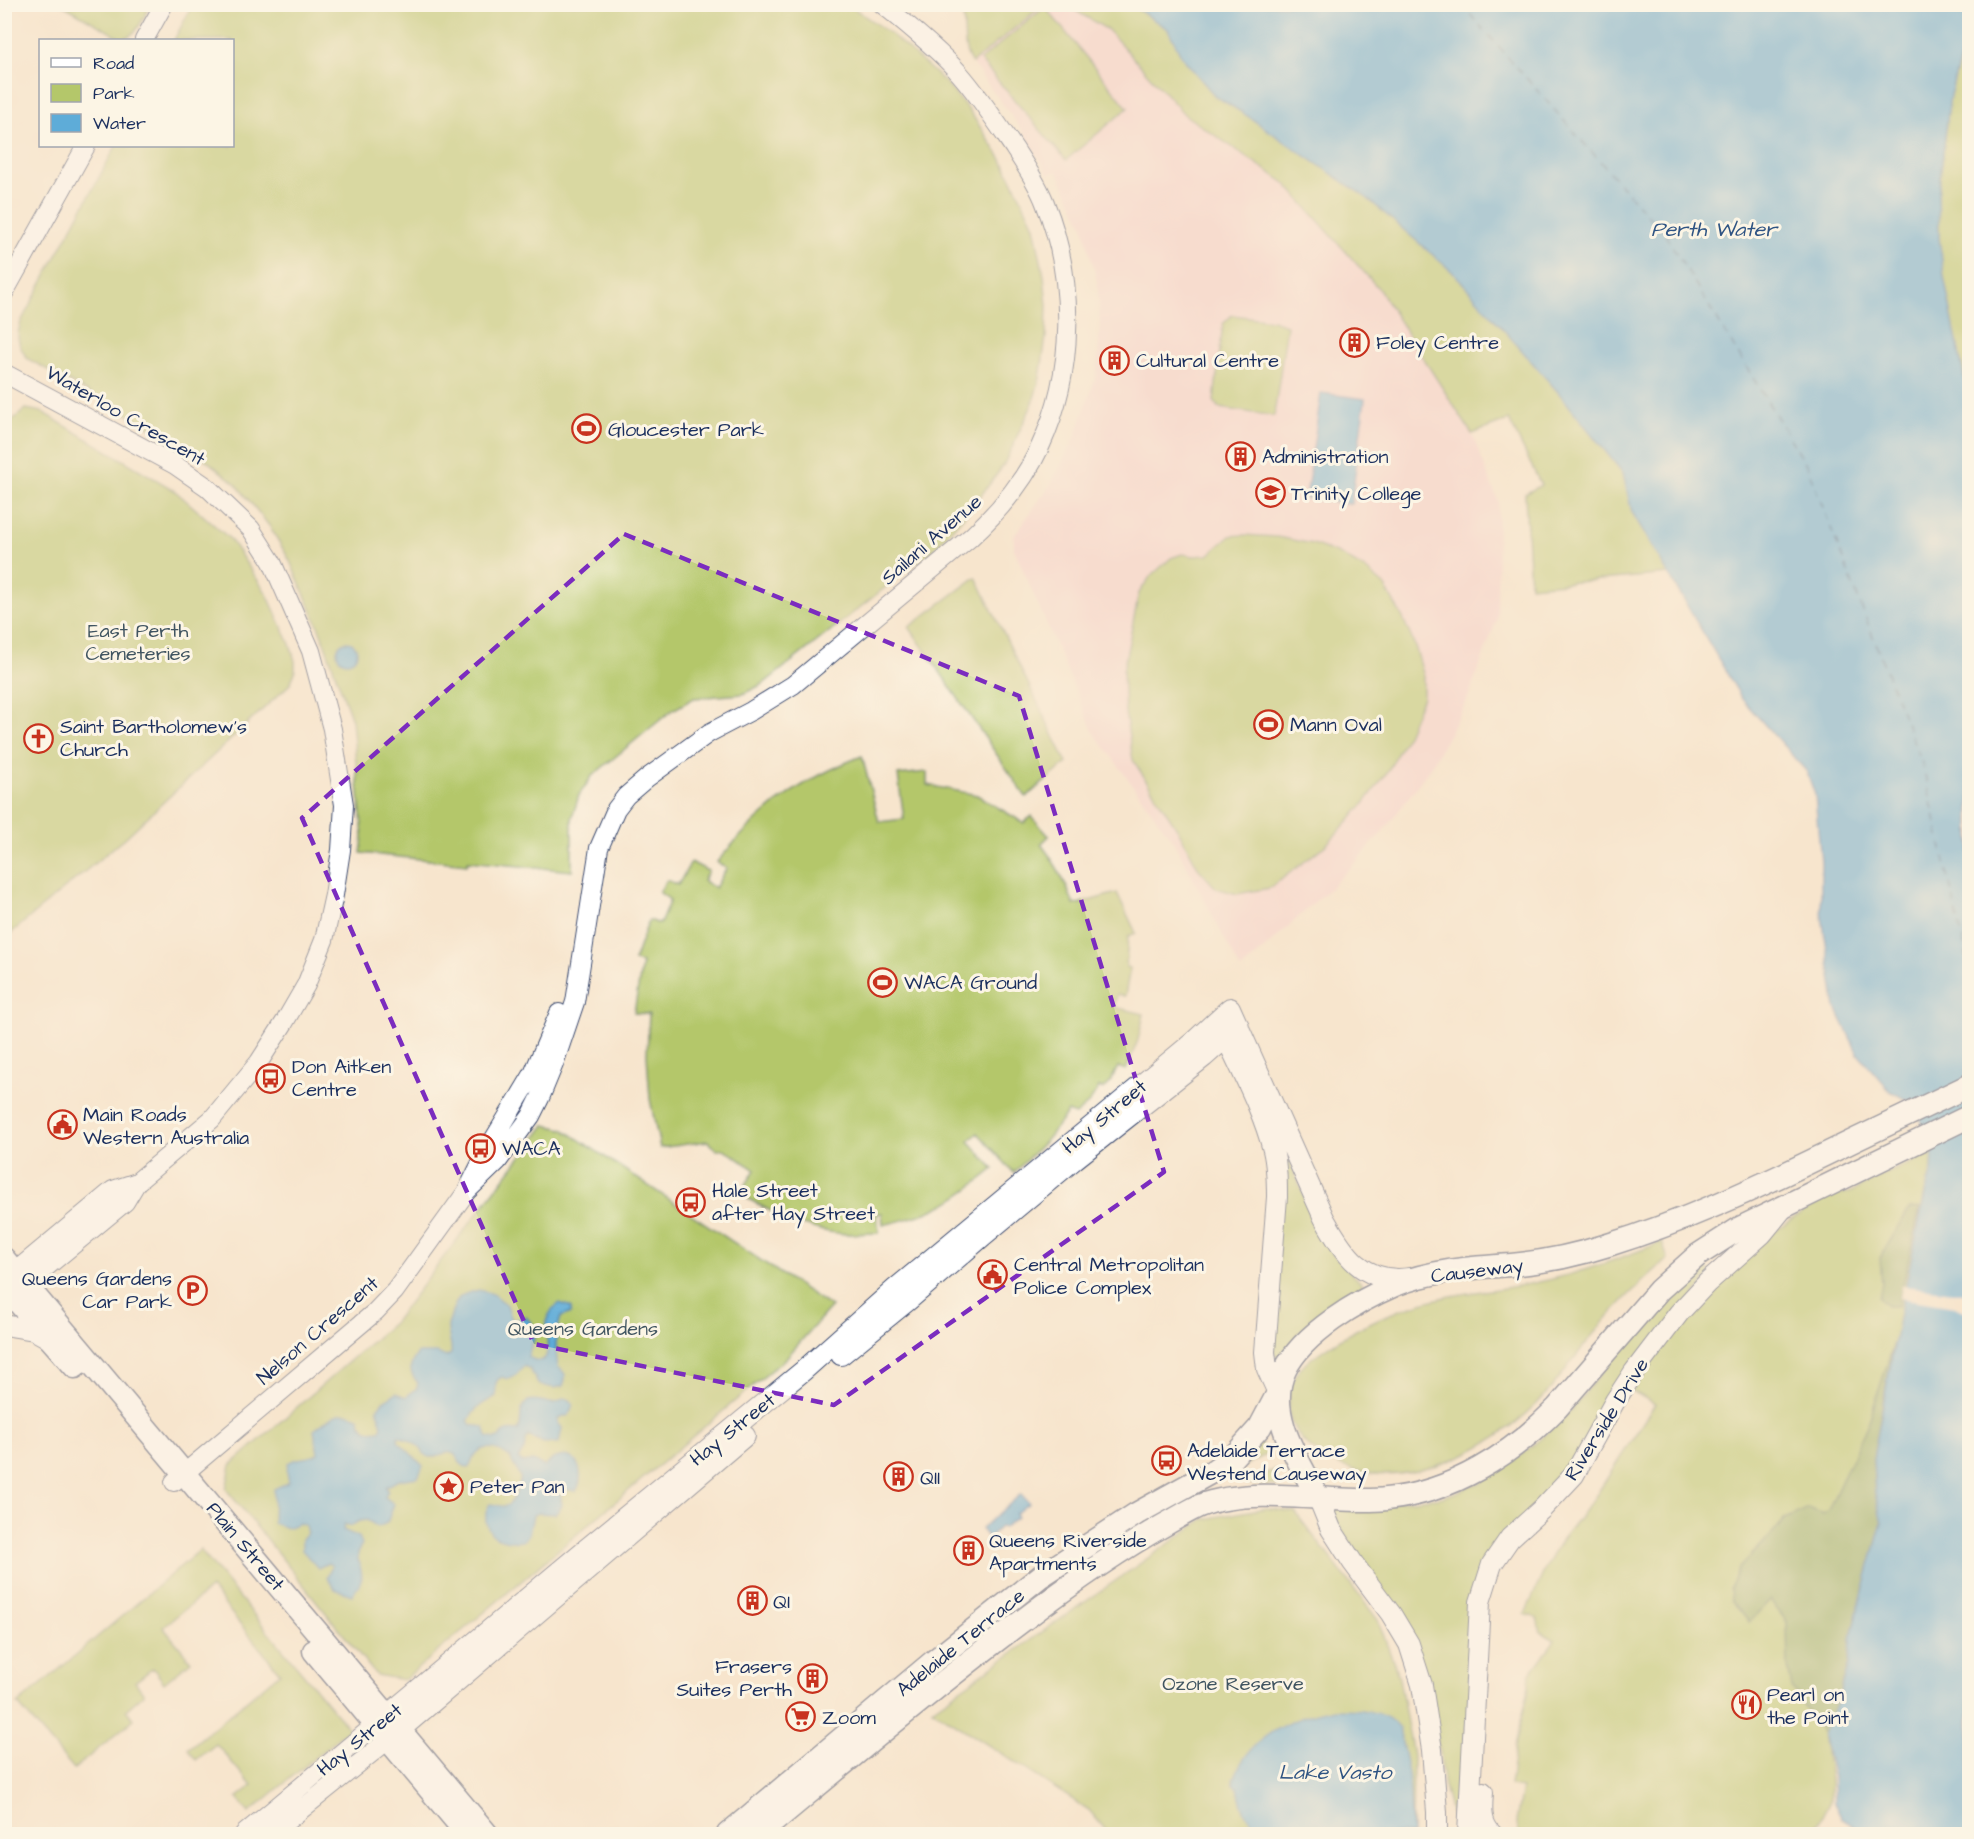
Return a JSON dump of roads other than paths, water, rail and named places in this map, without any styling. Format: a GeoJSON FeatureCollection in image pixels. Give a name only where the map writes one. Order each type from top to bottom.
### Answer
{"type":"FeatureCollection","features":[{"type":"Feature","properties":{"kind":"highway","name":"Causeway"},"geometry":{"type":"LineString","coordinates":[[1318,1497],[1294,1450],[1280,1415],[1278,1393],[1285,1370],[1291,1361],[1306,1343],[1327,1324],[1375,1295],[1424,1275],[1462,1268],[1538,1262],[1563,1257],[1674,1223],[1732,1199],[1970,1085]]}},
{"type":"Feature","properties":{"kind":"highway"},"geometry":{"type":"LineString","coordinates":[[1318,1497],[1386,1499],[1414,1494],[1466,1476],[1511,1449],[1539,1427],[1659,1290],[1698,1255],[1740,1228],[1970,1116]]}},
{"type":"Feature","properties":{"kind":"highway","name":"Plain Street"},"geometry":{"type":"LineString","coordinates":[[10,1283],[50,1339],[179,1477]]}},
{"type":"Feature","properties":{"kind":"highway","name":"Plain Street"},"geometry":{"type":"LineString","coordinates":[[10,1283],[179,1477],[388,1727],[487,1834]]}},
{"type":"Feature","properties":{"kind":"highway","name":"Adelaide Terrace"},"geometry":{"type":"LineString","coordinates":[[728,1834],[934,1661],[1041,1576],[1137,1514],[1210,1473],[1233,1456],[1260,1427],[1278,1393]]}},
{"type":"Feature","properties":{"kind":"highway","name":"Adelaide Terrace"},"geometry":{"type":"LineString","coordinates":[[759,1834],[936,1686],[1063,1589],[1134,1541],[1200,1506],[1253,1497],[1284,1495],[1318,1497]]}},
{"type":"Feature","properties":{"kind":"highway","name":"Plain Street"},"geometry":{"type":"LineString","coordinates":[[388,1727],[467,1834]]}},
{"type":"Feature","properties":{"kind":"main road"},"geometry":{"type":"LineString","coordinates":[[1227,1028],[1324,1218],[1347,1256],[1367,1273],[1384,1278],[1401,1279],[1424,1275]]}},
{"type":"Feature","properties":{"kind":"main road"},"geometry":{"type":"LineString","coordinates":[[1227,1028],[1266,1126],[1274,1151],[1277,1172],[1265,1352],[1267,1370],[1278,1393]]}},
{"type":"Feature","properties":{"kind":"main road","name":"Hay Street"},"geometry":{"type":"LineString","coordinates":[[388,1727],[580,1554],[803,1371],[895,1288],[1192,1043],[1227,1028]]}},
{"type":"Feature","properties":{"kind":"main road","name":"Riverside Drive"},"geometry":{"type":"LineString","coordinates":[[1468,1834],[1479,1602],[1492,1564],[1500,1550],[1574,1475],[1628,1382],[1679,1313],[1707,1283],[1762,1234],[1784,1207]]}},
{"type":"Feature","properties":{"kind":"main road"},"geometry":{"type":"LineString","coordinates":[[4,1325],[33,1330],[50,1339]]}},
{"type":"Feature","properties":{"kind":"main road"},"geometry":{"type":"LineString","coordinates":[[1318,1497],[1331,1528],[1353,1563],[1391,1614],[1409,1644],[1422,1685],[1432,1750],[1437,1834]]}},
{"type":"Feature","properties":{"kind":"main road"},"geometry":{"type":"LineString","coordinates":[[1475,1695],[1484,1717],[1482,1814],[1484,1823],[1492,1834]]}},
{"type":"Feature","properties":{"kind":"street"},"geometry":{"type":"LineString","coordinates":[[145,39],[164,4]]}},
{"type":"Feature","properties":{"kind":"street","name":"Sailani Avenue"},"geometry":{"type":"LineString","coordinates":[[596,863],[603,836],[616,809],[626,796],[709,733],[793,685],[993,517],[1010,496],[1039,450],[1051,421],[1062,384],[1066,343],[1066,284],[1059,244],[1045,202],[1013,147],[959,74],[882,4]]}},
{"type":"Feature","properties":{"kind":"street"},"geometry":{"type":"LineString","coordinates":[[4,292],[85,147]]}},
{"type":"Feature","properties":{"kind":"street","name":"Waterloo Crescent"},"geometry":{"type":"LineString","coordinates":[[9,375],[175,465],[207,487],[251,529],[272,562],[311,651],[332,729],[344,805],[342,844],[324,940],[306,985],[259,1062],[229,1100],[191,1137],[137,1182],[124,1202],[10,1283]]}},
{"type":"Feature","properties":{"kind":"street","name":"Nelson Crescent"},"geometry":{"type":"LineString","coordinates":[[179,1477],[375,1312],[395,1291],[467,1191],[489,1147],[533,1074],[579,972],[596,863]]}},
{"type":"Feature","properties":{"kind":"street","name":"Hay Street"},"geometry":{"type":"LineString","coordinates":[[244,1834],[388,1727]]}},
{"type":"Feature","properties":{"kind":"street","name":"Hay Street"},"geometry":{"type":"LineString","coordinates":[[271,1834],[388,1727]]}},
{"type":"Feature","properties":{"kind":"water","name":"Perth Water"},"geometry":{"type":"Polygon","coordinates":[[[1131,5],[1969,5],[1969,32],[1950,95],[1938,195],[1939,238],[1944,277],[1964,377],[1970,388],[1969,1834],[1868,1834],[1841,1817],[1834,1803],[1833,1777],[1823,1734],[1840,1694],[1849,1664],[1852,1632],[1882,1522],[1875,1493],[1873,1459],[1901,1308],[1932,1170],[1933,1153],[1914,1104],[1890,1091],[1858,1054],[1836,1008],[1821,910],[1821,862],[1815,795],[1807,772],[1742,699],[1632,512],[1623,473],[1559,393],[1455,274],[1367,198],[1215,96],[1182,57],[1168,29],[1131,5]]]}},
{"type":"Feature","properties":{"kind":"water"},"geometry":{"type":"Polygon","coordinates":[[[1321,393],[1365,399],[1351,504],[1306,498],[1321,393]]]}},
{"type":"Feature","properties":{"kind":"water"},"geometry":{"type":"Polygon","coordinates":[[[347,642],[354,645],[357,652],[354,659],[347,662],[340,659],[337,652],[340,645],[347,642]]]}},
{"type":"Feature","properties":{"kind":"water"},"geometry":{"type":"Polygon","coordinates":[[[479,1290],[493,1294],[507,1305],[512,1320],[526,1317],[531,1323],[535,1332],[528,1357],[537,1360],[543,1360],[548,1349],[546,1322],[549,1314],[560,1303],[571,1307],[571,1313],[561,1317],[557,1336],[558,1367],[565,1377],[563,1386],[554,1388],[538,1384],[530,1369],[524,1366],[508,1379],[502,1377],[497,1380],[496,1396],[477,1408],[468,1421],[471,1425],[484,1427],[487,1437],[495,1439],[507,1431],[518,1431],[522,1409],[528,1401],[555,1403],[564,1398],[570,1400],[573,1404],[569,1415],[558,1419],[562,1428],[559,1443],[544,1443],[528,1436],[524,1450],[518,1459],[524,1463],[533,1461],[544,1466],[554,1459],[570,1457],[575,1461],[580,1472],[579,1485],[576,1491],[563,1489],[560,1492],[562,1505],[555,1514],[533,1515],[529,1534],[523,1541],[501,1539],[494,1536],[488,1528],[486,1513],[490,1504],[508,1505],[516,1493],[520,1476],[511,1458],[503,1452],[489,1448],[480,1451],[469,1467],[465,1467],[452,1453],[446,1452],[429,1457],[414,1443],[398,1436],[398,1441],[423,1466],[418,1477],[398,1480],[386,1487],[388,1490],[385,1497],[394,1504],[387,1523],[378,1527],[367,1520],[359,1521],[351,1526],[344,1524],[343,1530],[359,1537],[362,1544],[358,1557],[362,1573],[352,1595],[335,1589],[327,1578],[332,1566],[328,1563],[318,1568],[302,1550],[302,1539],[307,1533],[305,1525],[299,1523],[287,1528],[273,1523],[274,1489],[289,1482],[288,1463],[318,1453],[314,1430],[335,1415],[346,1413],[353,1415],[359,1418],[368,1431],[380,1430],[382,1426],[377,1409],[383,1401],[396,1393],[406,1397],[417,1388],[418,1383],[411,1368],[418,1353],[437,1353],[446,1357],[451,1354],[448,1326],[454,1306],[461,1296],[479,1290]]]}},
{"type":"Feature","properties":{"kind":"water"},"geometry":{"type":"Polygon","coordinates":[[[1021,1494],[1029,1503],[1015,1514],[1017,1517],[1003,1528],[1001,1526],[988,1538],[981,1529],[1021,1494]]]}},
{"type":"Feature","properties":{"kind":"water","name":"Lake Vasto"},"geometry":{"type":"Polygon","coordinates":[[[1334,1709],[1370,1711],[1386,1717],[1399,1728],[1409,1778],[1412,1834],[1268,1834],[1250,1821],[1241,1803],[1238,1788],[1233,1785],[1238,1769],[1247,1754],[1258,1742],[1286,1724],[1334,1709]]]}},
{"type":"Feature","properties":{"kind":"place","name":"Foley Centre"},"geometry":{"type":"Point","coordinates":[1355,342]}},
{"type":"Feature","properties":{"kind":"place","name":"Cultural Centre"},"geometry":{"type":"Point","coordinates":[1115,360]}},
{"type":"Feature","properties":{"kind":"place","name":"Gloucester Park"},"geometry":{"type":"Point","coordinates":[587,429]}},
{"type":"Feature","properties":{"kind":"place","name":"Administration"},"geometry":{"type":"Point","coordinates":[1241,456]}},
{"type":"Feature","properties":{"kind":"place","name":"Trinity College"},"geometry":{"type":"Point","coordinates":[1270,493]}},
{"type":"Feature","properties":{"kind":"place","name":"Mann Oval"},"geometry":{"type":"Point","coordinates":[1269,724]}},
{"type":"Feature","properties":{"kind":"place","name":"Saint Bartholomew's Church"},"geometry":{"type":"Point","coordinates":[39,738]}},
{"type":"Feature","properties":{"kind":"place","name":"WACA Ground"},"geometry":{"type":"Point","coordinates":[883,982]}},
{"type":"Feature","properties":{"kind":"place","name":"Don Aitken Centre"},"geometry":{"type":"Point","coordinates":[271,1078]}},
{"type":"Feature","properties":{"kind":"place","name":"Main Roads Western Australia"},"geometry":{"type":"Point","coordinates":[62,1125]}},
{"type":"Feature","properties":{"kind":"place","name":"WACA"},"geometry":{"type":"Point","coordinates":[481,1148]}},
{"type":"Feature","properties":{"kind":"place","name":"Hale Street after Hay Street"},"geometry":{"type":"Point","coordinates":[691,1202]}},
{"type":"Feature","properties":{"kind":"place","name":"Central Metropolitan Police Complex"},"geometry":{"type":"Point","coordinates":[993,1275]}},
{"type":"Feature","properties":{"kind":"place","name":"Queens Gardens Car Park"},"geometry":{"type":"Point","coordinates":[193,1290]}},
{"type":"Feature","properties":{"kind":"place","name":"Adelaide Terrace Westend Causeway"},"geometry":{"type":"Point","coordinates":[1166,1461]}},
{"type":"Feature","properties":{"kind":"place","name":"QII"},"geometry":{"type":"Point","coordinates":[899,1477]}},
{"type":"Feature","properties":{"kind":"place","name":"Peter Pan"},"geometry":{"type":"Point","coordinates":[449,1486]}},
{"type":"Feature","properties":{"kind":"place","name":"Queens Riverside Apartments"},"geometry":{"type":"Point","coordinates":[968,1551]}},
{"type":"Feature","properties":{"kind":"place","name":"QI"},"geometry":{"type":"Point","coordinates":[752,1601]}},
{"type":"Feature","properties":{"kind":"place","name":"Frasers Suites Perth"},"geometry":{"type":"Point","coordinates":[813,1678]}},
{"type":"Feature","properties":{"kind":"place","name":"Pearl on the Point"},"geometry":{"type":"Point","coordinates":[1746,1705]}},
{"type":"Feature","properties":{"kind":"place","name":"Zoom"},"geometry":{"type":"Point","coordinates":[801,1717]}},
{"type":"Feature","properties":{"kind":"park label","name":"East Perth Cemeteries"},"geometry":{"type":"Point","coordinates":[138,642]}},
{"type":"Feature","properties":{"kind":"park label","name":"Queens Gardens"},"geometry":{"type":"Point","coordinates":[583,1328]}},
{"type":"Feature","properties":{"kind":"park label","name":"Ozone Reserve"},"geometry":{"type":"Point","coordinates":[1233,1683]}}]}
